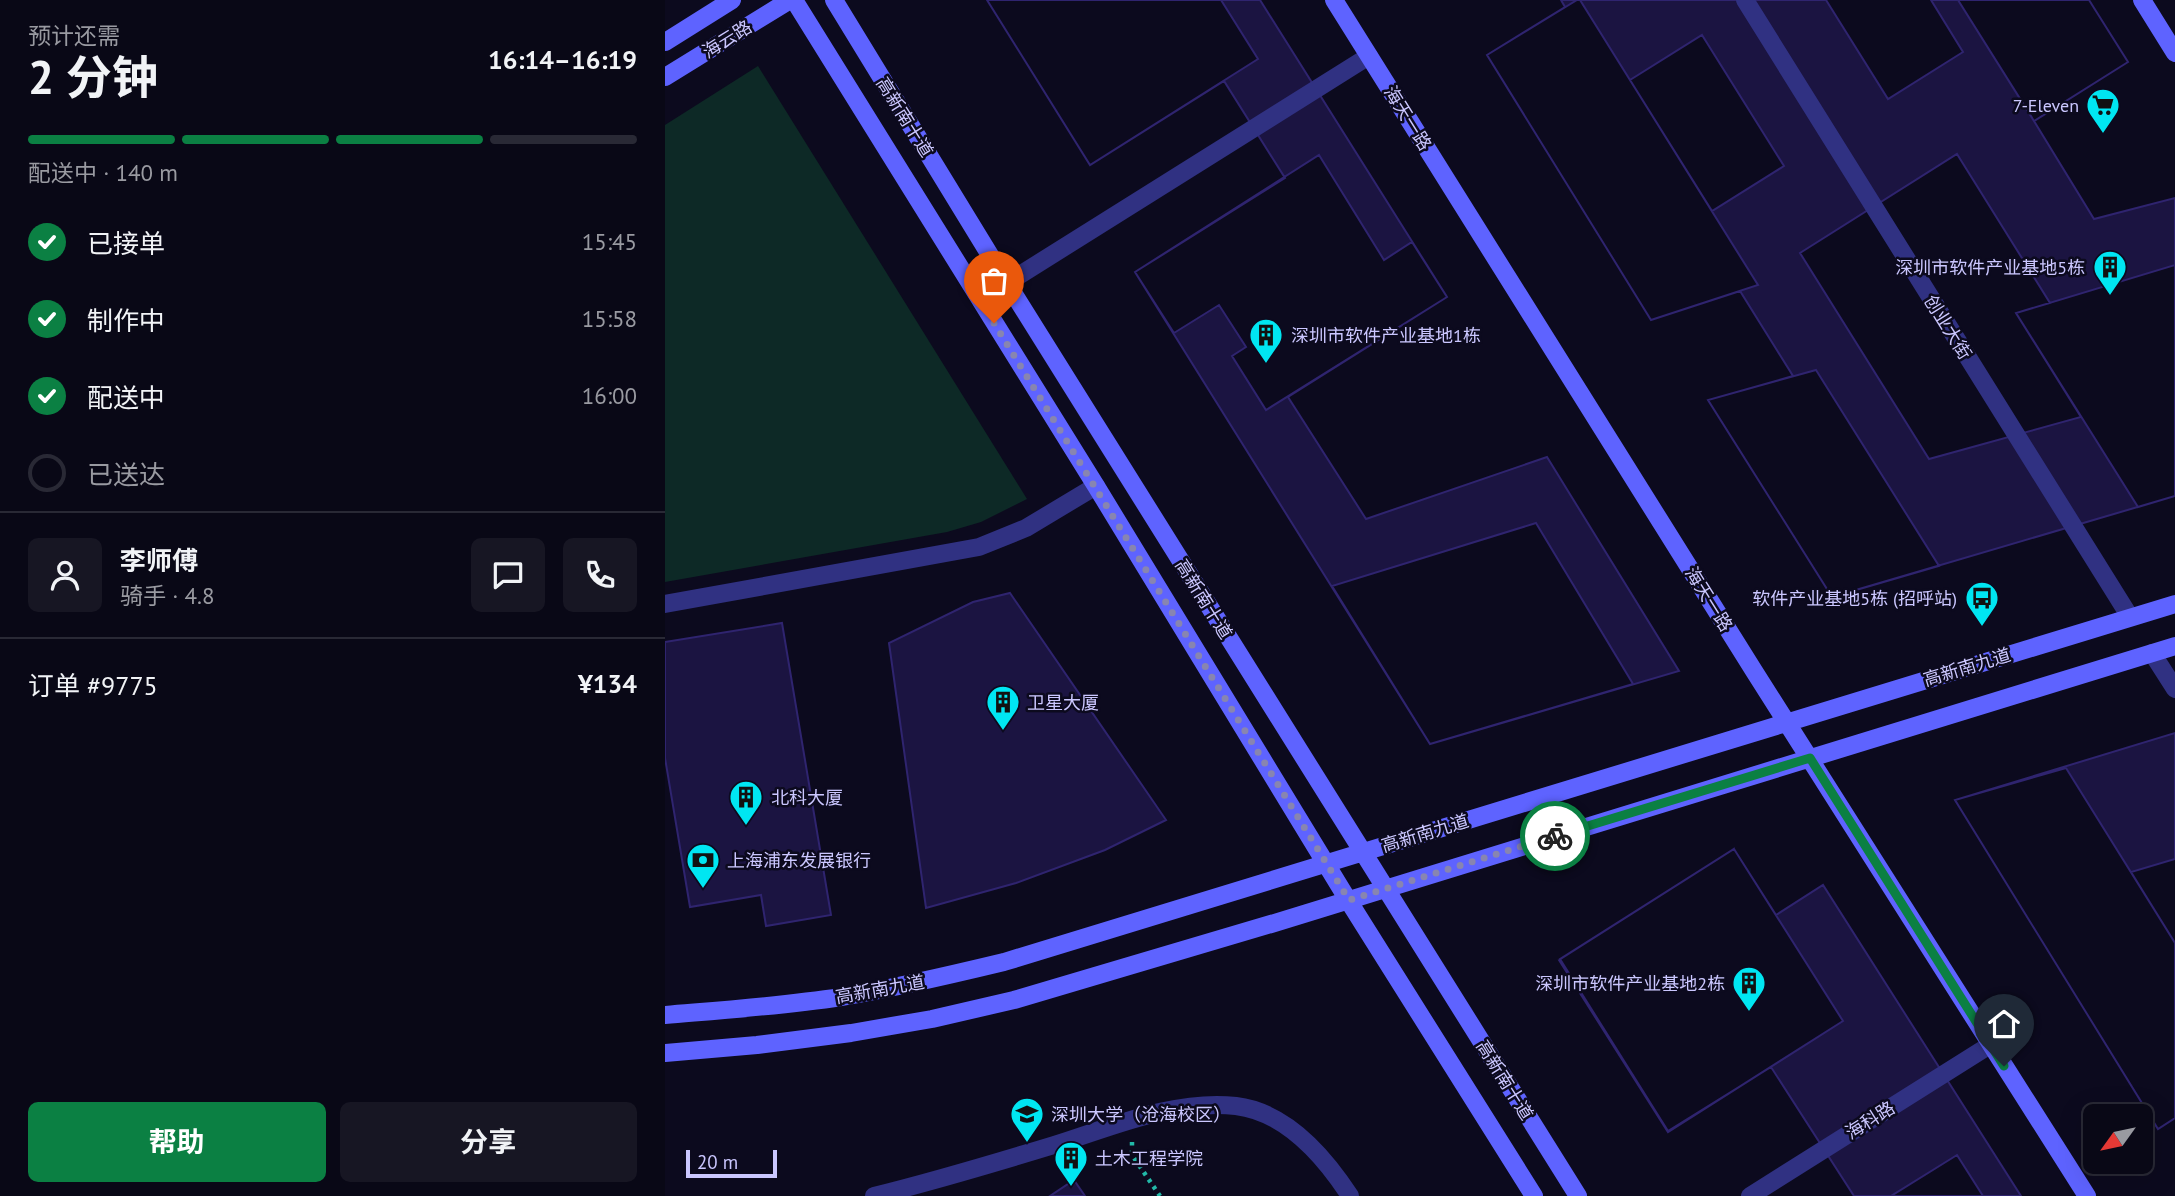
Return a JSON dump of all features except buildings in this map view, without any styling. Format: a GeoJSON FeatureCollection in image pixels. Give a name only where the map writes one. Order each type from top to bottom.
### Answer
{"type":"FeatureCollection","features":[{"type":"Feature","properties":{"kind":"street","name":"海云路"},"geometry":{"type":"LineString","coordinates":[[665,42],[732,0]]}},
{"type":"Feature","properties":{"kind":"street","name":"海云路"},"geometry":{"type":"LineString","coordinates":[[665,77],[792,0]]}},
{"type":"Feature","properties":{"kind":"street","name":"高新南十道"},"geometry":{"type":"LineString","coordinates":[[792,0],[1096,486],[1534,1196]]}},
{"type":"Feature","properties":{"kind":"street","name":"高新南十道"},"geometry":{"type":"LineString","coordinates":[[834,0],[1007,283],[1578,1196]]}},
{"type":"Feature","properties":{"kind":"street","name":"海天一路"},"geometry":{"type":"LineString","coordinates":[[1334,0],[2087,1196]]}},
{"type":"Feature","properties":{"kind":"street","name":"创业大街"},"geometry":{"type":"LineString","coordinates":[[1745,0],[2130,617]]}},
{"type":"Feature","properties":{"kind":"street"},"geometry":{"type":"LineString","coordinates":[[2142,0],[2175,53]]}},
{"type":"Feature","properties":{"kind":"street"},"geometry":{"type":"LineString","coordinates":[[1007,283],[1369,55]]}},
{"type":"Feature","properties":{"kind":"street"},"geometry":{"type":"LineString","coordinates":[[665,604],[979,547],[1025,528],[1096,486]]}},
{"type":"Feature","properties":{"kind":"street","name":"高新南九道"},"geometry":{"type":"LineString","coordinates":[[665,1015],[788,1003],[921,982],[1067,944],[2175,604]]}},
{"type":"Feature","properties":{"kind":"street"},"geometry":{"type":"LineString","coordinates":[[665,1053],[783,1042],[932,1019],[1014,1000],[1386,889],[2175,646]]}},
{"type":"Feature","properties":{"kind":"street"},"geometry":{"type":"LineString","coordinates":[[2152,653],[2175,689]]}},
{"type":"Feature","properties":{"kind":"street","name":"海科路"},"geometry":{"type":"LineString","coordinates":[[1750,1196],[1990,1045]]}},
{"type":"Feature","properties":{"kind":"street"},"geometry":{"type":"LineString","coordinates":[[874,1196],[954,1176],[1133,1121],[1195,1106],[1238,1106],[1274,1118],[1306,1142],[1332,1168],[1350,1196]]}},
{"type":"Feature","properties":{"kind":"path"},"geometry":{"type":"LineString","coordinates":[[1133,1121],[1132,1155],[1160,1196]]}},
{"type":"Feature","properties":{"kind":"green space"},"geometry":{"type":"Polygon","coordinates":[[[758,66],[1027,499],[981,522],[947,532],[665,582],[665,125],[758,66]]]}},
{"type":"Feature","properties":{"kind":"way so far"},"geometry":{"type":"LineString","coordinates":[[994,323],[1349,900],[1555,836]]}},
{"type":"Feature","properties":{"kind":"place","name":"7-Eleven"},"geometry":{"type":"Point","coordinates":[2103,135]}},
{"type":"Feature","properties":{"kind":"place","name":"深圳市软件产业基地5栋"},"geometry":{"type":"Point","coordinates":[2110,297]}},
{"type":"Feature","properties":{"kind":"place","name":"深圳市软件产业基地1栋"},"geometry":{"type":"Point","coordinates":[1266,365]}},
{"type":"Feature","properties":{"kind":"place","name":"软件产业基地5栋 (招呼站)"},"geometry":{"type":"Point","coordinates":[1982,628]}},
{"type":"Feature","properties":{"kind":"place","name":"卫星大厦"},"geometry":{"type":"Point","coordinates":[1003,732]}},
{"type":"Feature","properties":{"kind":"place","name":"北科大厦"},"geometry":{"type":"Point","coordinates":[746,827]}},
{"type":"Feature","properties":{"kind":"place","name":"上海浦东发展银行"},"geometry":{"type":"Point","coordinates":[703,890]}},
{"type":"Feature","properties":{"kind":"place","name":"深圳市软件产业基地2栋"},"geometry":{"type":"Point","coordinates":[1749,1013]}},
{"type":"Feature","properties":{"kind":"place","name":"深圳大学（沧海校区）"},"geometry":{"type":"Point","coordinates":[1027,1144]}},
{"type":"Feature","properties":{"kind":"place","name":"土木工程学院"},"geometry":{"type":"Point","coordinates":[1071,1188]}},
{"type":"Feature","properties":{"kind":"route"},"geometry":{"type":"LineString","coordinates":[[1555,836],[1810,758],[2004,1066]]}}]}
